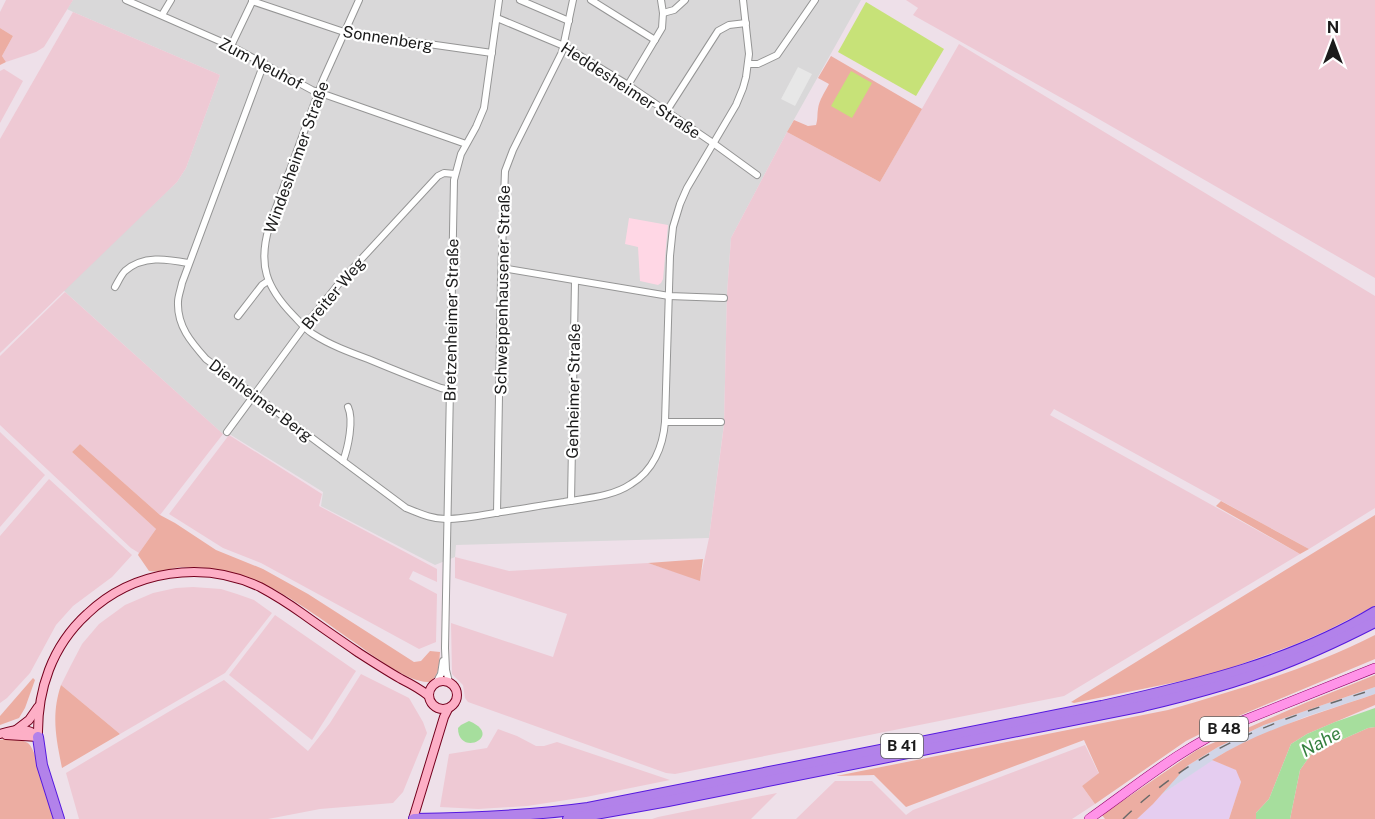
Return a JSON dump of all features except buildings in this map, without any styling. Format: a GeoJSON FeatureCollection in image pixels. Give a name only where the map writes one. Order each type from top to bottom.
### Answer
{"type":"FeatureCollection","features":[{"type":"Feature","properties":{"kind":"highway","name":"B 41"},"geometry":{"type":"LineString","coordinates":[[413,819],[507,817],[588,808],[1102,706],[1174,690],[1250,668],[1340,631],[1375,612]]}},
{"type":"Feature","properties":{"kind":"highway","name":"B 41"},"geometry":{"type":"LineString","coordinates":[[568,819],[680,799],[1143,706],[1253,675],[1298,658],[1375,622]]}},
{"type":"Feature","properties":{"kind":"highway"},"geometry":{"type":"LineString","coordinates":[[38,737],[44,771],[59,819]]}},
{"type":"Feature","properties":{"kind":"main road","name":"B 48"},"geometry":{"type":"LineString","coordinates":[[1089,819],[1185,750],[1216,732],[1375,668]]}},
{"type":"Feature","properties":{"kind":"street","name":"Zum Neuhof"},"geometry":{"type":"LineString","coordinates":[[126,0],[231,46],[319,93],[466,144]]}},
{"type":"Feature","properties":{"kind":"street"},"geometry":{"type":"LineString","coordinates":[[162,15],[171,0]]}},
{"type":"Feature","properties":{"kind":"street","name":"Windesheimer Straße"},"geometry":{"type":"LineString","coordinates":[[359,0],[319,93],[267,236],[264,254],[268,281],[277,296],[304,327],[315,335],[339,348],[450,390]]}},
{"type":"Feature","properties":{"kind":"street","name":"Bretzenheimer Straße"},"geometry":{"type":"LineString","coordinates":[[449,682],[445,648],[455,174],[461,154],[484,108],[499,0]]}},
{"type":"Feature","properties":{"kind":"street"},"geometry":{"type":"LineString","coordinates":[[520,0],[569,21]]}},
{"type":"Feature","properties":{"kind":"street","name":"Schweppenhausener Straße"},"geometry":{"type":"LineString","coordinates":[[497,513],[504,180],[508,163],[564,46],[573,0]]}},
{"type":"Feature","properties":{"kind":"street"},"geometry":{"type":"LineString","coordinates":[[591,0],[655,40]]}},
{"type":"Feature","properties":{"kind":"street"},"geometry":{"type":"LineString","coordinates":[[628,85],[662,28],[661,0]]}},
{"type":"Feature","properties":{"kind":"street"},"geometry":{"type":"LineString","coordinates":[[663,13],[674,10],[686,0]]}},
{"type":"Feature","properties":{"kind":"street","name":"Dienheimer Berg"},"geometry":{"type":"LineString","coordinates":[[264,63],[182,283],[178,302],[181,321],[187,337],[206,359],[406,508],[429,517],[447,519],[497,513],[621,490],[633,484],[657,456],[665,422],[670,256],[675,218],[687,188],[740,96],[747,77],[749,54],[743,0]]}},
{"type":"Feature","properties":{"kind":"street"},"geometry":{"type":"LineString","coordinates":[[748,64],[758,64],[777,55],[814,0]]}},
{"type":"Feature","properties":{"kind":"street"},"geometry":{"type":"LineString","coordinates":[[231,46],[253,1]]}},
{"type":"Feature","properties":{"kind":"street","name":"Sonnenberg"},"geometry":{"type":"LineString","coordinates":[[253,1],[344,32],[492,53]]}},
{"type":"Feature","properties":{"kind":"street","name":"Heddesheimer Straße"},"geometry":{"type":"LineString","coordinates":[[497,18],[564,46],[628,85],[757,175]]}},
{"type":"Feature","properties":{"kind":"street"},"geometry":{"type":"LineString","coordinates":[[666,112],[718,32],[729,25],[746,23]]}},
{"type":"Feature","properties":{"kind":"street","name":"Breiter Weg"},"geometry":{"type":"LineString","coordinates":[[227,432],[304,327],[341,281],[438,176],[444,173],[455,174]]}},
{"type":"Feature","properties":{"kind":"street"},"geometry":{"type":"LineString","coordinates":[[115,287],[125,272],[143,261],[165,259],[189,263]]}},
{"type":"Feature","properties":{"kind":"street"},"geometry":{"type":"LineString","coordinates":[[502,268],[669,296],[724,298]]}},
{"type":"Feature","properties":{"kind":"street"},"geometry":{"type":"LineString","coordinates":[[238,316],[262,285],[268,281]]}},
{"type":"Feature","properties":{"kind":"street","name":"Genheimer Straße"},"geometry":{"type":"LineString","coordinates":[[571,501],[575,281]]}},
{"type":"Feature","properties":{"kind":"street"},"geometry":{"type":"LineString","coordinates":[[343,461],[351,419],[348,407]]}},
{"type":"Feature","properties":{"kind":"street"},"geometry":{"type":"LineString","coordinates":[[665,422],[721,422]]}},
{"type":"Feature","properties":{"kind":"street"},"geometry":{"type":"LineString","coordinates":[[38,737],[39,704],[45,681],[53,659],[72,630],[88,612],[106,598],[138,582],[160,575],[182,572],[216,573],[258,586],[278,597],[369,660],[429,696]]}},
{"type":"Feature","properties":{"kind":"street","name":"Bretzenheimer Straße"},"geometry":{"type":"LineString","coordinates":[[434,684],[441,674],[445,648]]}},
{"type":"Feature","properties":{"kind":"street"},"geometry":{"type":"LineString","coordinates":[[395,675],[416,683],[449,682],[455,686],[458,695],[455,704],[442,710],[431,703],[429,696],[434,684]]}},
{"type":"Feature","properties":{"kind":"street"},"geometry":{"type":"LineString","coordinates":[[0,734],[14,730],[29,720],[39,704]]}},
{"type":"Feature","properties":{"kind":"street"},"geometry":{"type":"LineString","coordinates":[[437,708],[438,735]]}},
{"type":"Feature","properties":{"kind":"street"},"geometry":{"type":"LineString","coordinates":[[413,819],[448,709]]}},
{"type":"Feature","properties":{"kind":"street"},"geometry":{"type":"LineString","coordinates":[[14,730],[30,731],[38,737]]}},
{"type":"Feature","properties":{"kind":"street"},"geometry":{"type":"LineString","coordinates":[[0,734],[38,737]]}},
{"type":"Feature","properties":{"kind":"shaded area"},"geometry":{"type":"Polygon","coordinates":[[[6,0],[73,0],[44,47],[6,62],[2,56],[13,36],[0,28],[0,12],[6,0]]]}},
{"type":"Feature","properties":{"kind":"shaded area"},"geometry":{"type":"Polygon","coordinates":[[[73,0],[861,0],[731,238],[727,294],[724,424],[709,538],[456,545],[455,557],[435,565],[321,506],[323,492],[231,435],[223,434],[63,290],[177,182],[186,168],[220,75],[67,9],[73,0]]]}},
{"type":"Feature","properties":{"kind":"shaded area"},"geometry":{"type":"Polygon","coordinates":[[[906,0],[1375,0],[1375,278],[913,15],[918,8],[906,0]]]}},
{"type":"Feature","properties":{"kind":"shaded area"},"geometry":{"type":"Polygon","coordinates":[[[866,2],[944,49],[916,96],[838,52],[866,2]]]}},
{"type":"Feature","properties":{"kind":"shaded area"},"geometry":{"type":"Polygon","coordinates":[[[73,12],[220,75],[186,168],[177,182],[0,353],[0,139],[73,12]]]}},
{"type":"Feature","properties":{"kind":"shaded area"},"geometry":{"type":"Polygon","coordinates":[[[0,28],[13,36],[2,56],[6,62],[0,65],[0,28]]]}},
{"type":"Feature","properties":{"kind":"shaded area"},"geometry":{"type":"Polygon","coordinates":[[[959,44],[1375,296],[1375,508],[1309,549],[1054,409],[1050,415],[1300,554],[1064,696],[675,774],[666,773],[468,702],[463,685],[452,674],[451,623],[553,657],[567,614],[455,578],[455,557],[509,571],[648,563],[700,580],[709,538],[724,425],[727,294],[731,238],[787,132],[880,182],[959,44]]]}},
{"type":"Feature","properties":{"kind":"shaded area"},"geometry":{"type":"Polygon","coordinates":[[[831,56],[922,109],[880,182],[787,132],[794,120],[808,126],[816,125],[820,102],[829,84],[818,78],[831,56]]]}},
{"type":"Feature","properties":{"kind":"shaded area"},"geometry":{"type":"Polygon","coordinates":[[[798,67],[812,74],[795,106],[781,99],[798,67]]]}},
{"type":"Feature","properties":{"kind":"shaded area"},"geometry":{"type":"Polygon","coordinates":[[[4,69],[23,81],[0,123],[0,71],[4,69]]]}},
{"type":"Feature","properties":{"kind":"shaded area"},"geometry":{"type":"Polygon","coordinates":[[[851,71],[872,83],[852,118],[831,106],[851,71]]]}},
{"type":"Feature","properties":{"kind":"shaded area"},"geometry":{"type":"Polygon","coordinates":[[[629,218],[668,225],[663,279],[658,285],[640,281],[638,247],[625,244],[629,218]]]}},
{"type":"Feature","properties":{"kind":"shaded area"},"geometry":{"type":"Polygon","coordinates":[[[65,292],[223,434],[160,515],[80,444],[72,452],[156,529],[139,553],[0,425],[0,356],[65,292]]]}},
{"type":"Feature","properties":{"kind":"shaded area"},"geometry":{"type":"Polygon","coordinates":[[[0,432],[45,475],[0,527],[0,432]]]}},
{"type":"Feature","properties":{"kind":"shaded area"},"geometry":{"type":"Polygon","coordinates":[[[229,435],[322,494],[319,506],[437,569],[437,582],[413,571],[409,579],[437,594],[436,642],[419,649],[261,563],[223,548],[169,514],[229,435]]]}},
{"type":"Feature","properties":{"kind":"shaded area"},"geometry":{"type":"Polygon","coordinates":[[[80,444],[160,515],[216,550],[263,569],[308,594],[414,662],[421,661],[430,651],[440,652],[436,676],[430,682],[402,673],[295,601],[248,577],[200,568],[181,567],[149,571],[138,555],[156,529],[72,452],[80,444]]]}},
{"type":"Feature","properties":{"kind":"shaded area"},"geometry":{"type":"Polygon","coordinates":[[[49,479],[132,555],[112,577],[73,606],[56,625],[30,673],[0,703],[0,536],[49,479]]]}},
{"type":"Feature","properties":{"kind":"shaded area"},"geometry":{"type":"Polygon","coordinates":[[[1221,501],[1309,549],[1300,554],[1216,506],[1221,501]]]}},
{"type":"Feature","properties":{"kind":"shaded area"},"geometry":{"type":"Polygon","coordinates":[[[1375,515],[1375,606],[1296,644],[1225,670],[1201,677],[1071,702],[1375,515]]]}},
{"type":"Feature","properties":{"kind":"shaded area"},"geometry":{"type":"Polygon","coordinates":[[[703,559],[700,581],[648,563],[703,559]]]}},
{"type":"Feature","properties":{"kind":"shaded area"},"geometry":{"type":"Polygon","coordinates":[[[193,587],[221,589],[237,594],[254,600],[272,613],[225,673],[120,734],[61,685],[82,644],[99,624],[125,605],[153,593],[193,587]]]}},
{"type":"Feature","properties":{"kind":"shaded area"},"geometry":{"type":"Polygon","coordinates":[[[275,615],[356,671],[312,740],[229,675],[275,615]]]}},
{"type":"Feature","properties":{"kind":"shaded area"},"geometry":{"type":"Polygon","coordinates":[[[1375,635],[1375,659],[1222,723],[1186,741],[1095,804],[1082,786],[1099,773],[1084,740],[906,807],[874,775],[836,776],[1168,710],[1299,668],[1375,635]]]}},
{"type":"Feature","properties":{"kind":"shaded area"},"geometry":{"type":"Polygon","coordinates":[[[361,674],[409,698],[427,733],[403,792],[393,803],[320,809],[268,819],[79,819],[66,773],[224,680],[308,751],[330,723],[361,674]]]}},
{"type":"Feature","properties":{"kind":"shaded area"},"geometry":{"type":"Polygon","coordinates":[[[1375,675],[1375,687],[1264,725],[1218,747],[1187,766],[1137,819],[1105,819],[1102,815],[1197,750],[1375,675]]]}},
{"type":"Feature","properties":{"kind":"shaded area"},"geometry":{"type":"Polygon","coordinates":[[[33,678],[35,680],[19,718],[0,725],[0,716],[33,678]]]}},
{"type":"Feature","properties":{"kind":"shaded area"},"geometry":{"type":"Polygon","coordinates":[[[61,685],[120,734],[62,768],[55,717],[61,685]]]}},
{"type":"Feature","properties":{"kind":"shaded area"},"geometry":{"type":"Polygon","coordinates":[[[1375,687],[1375,694],[1305,717],[1222,754],[1120,819],[1187,766],[1218,747],[1264,725],[1375,687]]]}},
{"type":"Feature","properties":{"kind":"shaded area"},"geometry":{"type":"Polygon","coordinates":[[[1375,694],[1375,705],[1307,734],[1291,744],[1269,799],[1256,813],[1256,819],[1229,819],[1241,782],[1236,770],[1212,760],[1251,739],[1375,694]]]}},
{"type":"Feature","properties":{"kind":"shaded area"},"geometry":{"type":"Polygon","coordinates":[[[1375,727],[1375,819],[1290,819],[1300,770],[1312,753],[1375,727]]]}},
{"type":"Feature","properties":{"kind":"shaded area"},"geometry":{"type":"Polygon","coordinates":[[[498,729],[536,746],[557,742],[670,780],[527,806],[478,809],[440,807],[449,754],[487,748],[498,729]]]}},
{"type":"Feature","properties":{"kind":"shaded area"},"geometry":{"type":"Polygon","coordinates":[[[0,740],[28,743],[32,748],[55,819],[0,819],[0,740]]]}},
{"type":"Feature","properties":{"kind":"shaded area"},"geometry":{"type":"Polygon","coordinates":[[[1085,745],[1099,774],[1082,786],[1095,804],[1072,819],[796,819],[835,781],[872,781],[906,815],[913,810],[1085,745]]]}},
{"type":"Feature","properties":{"kind":"shaded area"},"geometry":{"type":"Polygon","coordinates":[[[1212,760],[1237,770],[1241,783],[1229,819],[1137,819],[1162,794],[1212,760]]]}},
{"type":"Feature","properties":{"kind":"shaded area"},"geometry":{"type":"Polygon","coordinates":[[[777,793],[751,819],[652,819],[658,817],[777,793]]]}},
{"type":"Feature","properties":{"kind":"water","name":"Nahe"},"geometry":{"type":"Polygon","coordinates":[[[1375,708],[1375,727],[1312,753],[1300,770],[1290,819],[1256,819],[1256,813],[1269,799],[1291,744],[1335,722],[1375,708]]]}},
{"type":"Feature","properties":{"kind":"water"},"geometry":{"type":"Polygon","coordinates":[[[469,721],[479,727],[482,733],[481,738],[471,743],[465,742],[460,737],[458,728],[469,721]]]}},
{"type":"Feature","properties":{"kind":"railway"},"geometry":{"type":"LineString","coordinates":[[1123,819],[1150,794],[1180,772],[1228,744],[1293,716],[1375,689]]}}]}
